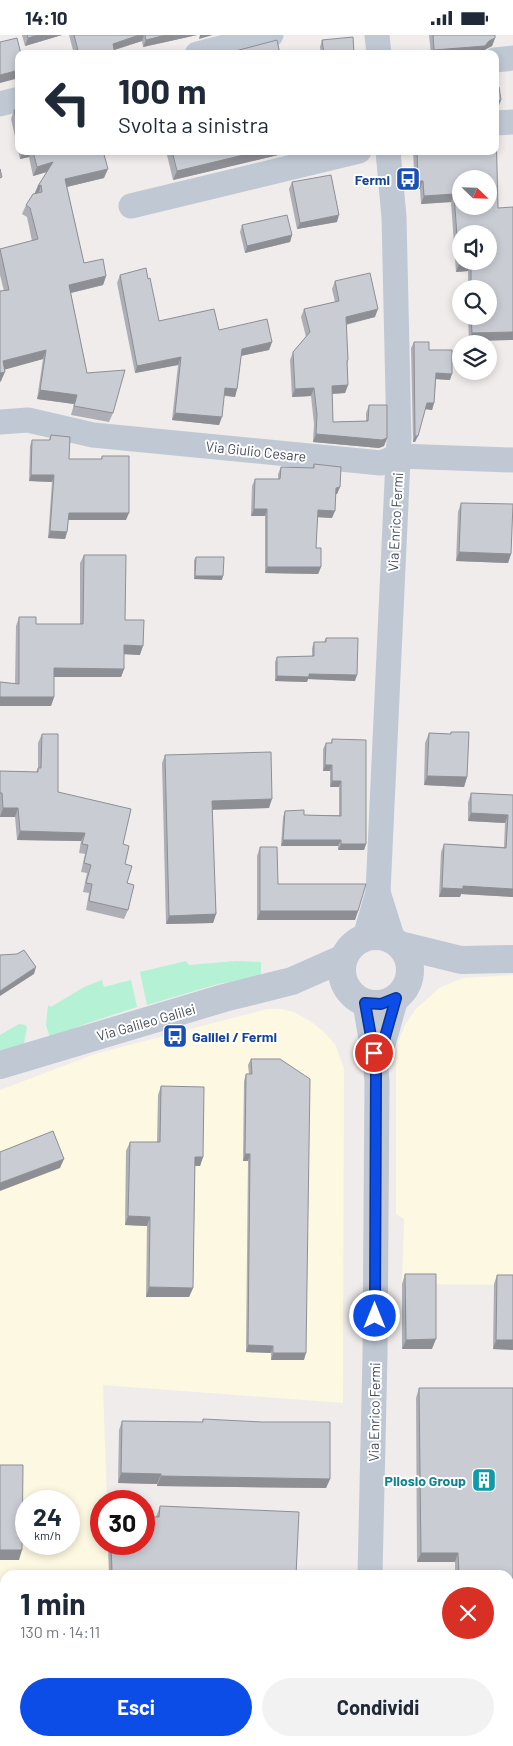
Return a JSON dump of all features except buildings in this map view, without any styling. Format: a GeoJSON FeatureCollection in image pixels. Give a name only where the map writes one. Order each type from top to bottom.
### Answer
{"type":"FeatureCollection","features":[{"type":"Feature","properties":{"kind":"street"},"geometry":{"type":"LineString","coordinates":[[213,50],[271,35]]}},
{"type":"Feature","properties":{"kind":"street"},"geometry":{"type":"LineString","coordinates":[[377,35],[379,50]]}},
{"type":"Feature","properties":{"kind":"street"},"geometry":{"type":"LineString","coordinates":[[499,60],[513,58]]}},
{"type":"Feature","properties":{"kind":"street"},"geometry":{"type":"LineString","coordinates":[[0,104],[15,100]]}},
{"type":"Feature","properties":{"kind":"street"},"geometry":{"type":"LineString","coordinates":[[499,123],[513,122]]}},
{"type":"Feature","properties":{"kind":"street"},"geometry":{"type":"LineString","coordinates":[[131,206],[342,155]]}},
{"type":"Feature","properties":{"kind":"street","name":"Via Enrico Fermi"},"geometry":{"type":"LineString","coordinates":[[365,937],[378,892],[398,456],[394,217],[388,155]]}},
{"type":"Feature","properties":{"kind":"street","name":"Via Giulio Cesare"},"geometry":{"type":"LineString","coordinates":[[0,422],[28,420],[93,435],[380,463],[398,456],[513,460]]}},
{"type":"Feature","properties":{"kind":"street","name":"Via Enrico Fermi"},"geometry":{"type":"LineString","coordinates":[[378,892],[397,943]]}},
{"type":"Feature","properties":{"kind":"street"},"geometry":{"type":"LineString","coordinates":[[461,960],[381,1004],[357,997],[342,976],[344,958],[352,946],[365,937],[380,936],[397,943],[461,960],[513,959]]}},
{"type":"Feature","properties":{"kind":"street"},"geometry":{"type":"LineString","coordinates":[[397,943],[410,964],[402,992]]}},
{"type":"Feature","properties":{"kind":"street","name":"Via Galileo Galilei"},"geometry":{"type":"LineString","coordinates":[[0,1065],[215,1001],[292,981],[344,958]]}},
{"type":"Feature","properties":{"kind":"street","name":"Via Galileo Galilei"},"geometry":{"type":"LineString","coordinates":[[292,981],[357,997]]}},
{"type":"Feature","properties":{"kind":"street","name":"Via Enrico Fermi"},"geometry":{"type":"LineString","coordinates":[[376,1069],[402,992]]}},
{"type":"Feature","properties":{"kind":"street","name":"Via Enrico Fermi"},"geometry":{"type":"LineString","coordinates":[[357,997],[376,1069],[375,1355],[370,1570]]}},
{"type":"Feature","properties":{"kind":"shaded area"},"geometry":{"type":"Polygon","coordinates":[[[513,975],[513,1285],[402,1284],[404,1219],[396,1214],[396,1056],[399,1040],[405,1025],[415,1010],[439,988],[463,978],[513,975]]]}},
{"type":"Feature","properties":{"kind":"shaded area"},"geometry":{"type":"Polygon","coordinates":[[[267,1009],[281,1009],[294,1012],[310,1021],[335,1044],[344,1068],[343,1403],[103,1385],[107,1490],[90,1490],[90,1555],[108,1555],[109,1570],[0,1570],[0,1090],[95,1054],[267,1009]]]}},
{"type":"Feature","properties":{"kind":"green space"},"geometry":{"type":"Polygon","coordinates":[[[186,961],[189,965],[236,961],[261,962],[261,977],[218,984],[147,1005],[140,972],[186,961]]]}},
{"type":"Feature","properties":{"kind":"green space"},"geometry":{"type":"Polygon","coordinates":[[[102,980],[104,987],[131,980],[137,1007],[50,1038],[46,1025],[48,1005],[51,1007],[84,987],[102,980]]]}},
{"type":"Feature","properties":{"kind":"green space"},"geometry":{"type":"Polygon","coordinates":[[[19,1024],[27,1027],[24,1044],[0,1056],[0,1035],[19,1024]]]}},
{"type":"Feature","properties":{"kind":"place","name":"Fermi"},"geometry":{"type":"Point","coordinates":[408,179]}},
{"type":"Feature","properties":{"kind":"place","name":"Galilei / Fermi"},"geometry":{"type":"Point","coordinates":[175,1036]}},
{"type":"Feature","properties":{"kind":"place","name":"Pilosio Group"},"geometry":{"type":"Point","coordinates":[484,1480]}},
{"type":"Feature","properties":{"kind":"route"},"geometry":{"type":"LineString","coordinates":[[374,1053],[365,1003],[381,1004],[396,998],[376,1069],[375,1316]]}}]}
